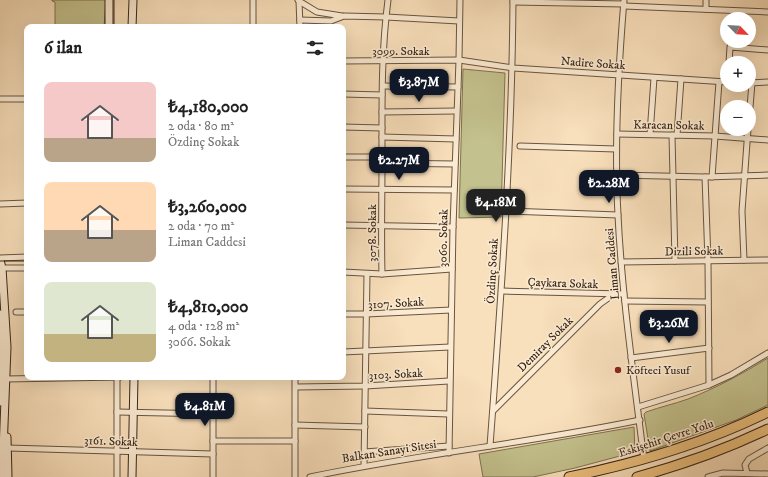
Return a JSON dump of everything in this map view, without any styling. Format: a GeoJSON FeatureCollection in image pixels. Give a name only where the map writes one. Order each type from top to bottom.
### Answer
{"type":"FeatureCollection","features":[{"type":"Feature","properties":{"kind":"highway","name":"Eskişehir Çevre Yolu"},"geometry":{"type":"LineString","coordinates":[[569,477],[644,460],[718,434],[768,412]]}},
{"type":"Feature","properties":{"kind":"highway"},"geometry":{"type":"LineString","coordinates":[[637,477],[672,467],[726,447],[768,429]]}},
{"type":"Feature","properties":{"kind":"street"},"geometry":{"type":"LineString","coordinates":[[109,0],[109,24]]}},
{"type":"Feature","properties":{"kind":"street"},"geometry":{"type":"LineString","coordinates":[[132,24],[133,0]]}},
{"type":"Feature","properties":{"kind":"street"},"geometry":{"type":"LineString","coordinates":[[253,0],[253,24]]}},
{"type":"Feature","properties":{"kind":"street","name":"3078. Sokak"},"geometry":{"type":"LineString","coordinates":[[382,274],[382,95],[388,0]]}},
{"type":"Feature","properties":{"kind":"street","name":"3060. Sokak"},"geometry":{"type":"LineString","coordinates":[[449,453],[448,414],[450,310],[460,0]]}},
{"type":"Feature","properties":{"kind":"street"},"geometry":{"type":"LineString","coordinates":[[706,0],[706,9]]}},
{"type":"Feature","properties":{"kind":"street"},"geometry":{"type":"LineString","coordinates":[[299,1],[317,12],[344,16],[459,21]]}},
{"type":"Feature","properties":{"kind":"street"},"geometry":{"type":"LineString","coordinates":[[299,1],[300,24]]}},
{"type":"Feature","properties":{"kind":"street"},"geometry":{"type":"LineString","coordinates":[[512,1],[624,3],[768,12]]}},
{"type":"Feature","properties":{"kind":"street","name":"Özdinç Sokak"},"geometry":{"type":"LineString","coordinates":[[490,446],[502,291],[513,68],[512,1]]}},
{"type":"Feature","properties":{"kind":"street","name":"Liman Caddesi"},"geometry":{"type":"LineString","coordinates":[[624,3],[616,134],[618,215],[624,294],[644,460]]}},
{"type":"Feature","properties":{"kind":"street"},"geometry":{"type":"LineString","coordinates":[[300,20],[331,21],[344,16]]}},
{"type":"Feature","properties":{"kind":"street"},"geometry":{"type":"LineString","coordinates":[[729,56],[730,47],[768,50]]}},
{"type":"Feature","properties":{"kind":"street","name":"Nadire Sokak"},"geometry":{"type":"LineString","coordinates":[[459,60],[513,68],[719,82]]}},
{"type":"Feature","properties":{"kind":"street","name":"3099. Sokak"},"geometry":{"type":"LineString","coordinates":[[346,61],[459,60]]}},
{"type":"Feature","properties":{"kind":"street"},"geometry":{"type":"LineString","coordinates":[[650,134],[654,78]]}},
{"type":"Feature","properties":{"kind":"street"},"geometry":{"type":"LineString","coordinates":[[675,261],[673,176],[675,135],[681,79]]}},
{"type":"Feature","properties":{"kind":"street"},"geometry":{"type":"LineString","coordinates":[[712,177],[719,82]]}},
{"type":"Feature","properties":{"kind":"street"},"geometry":{"type":"LineString","coordinates":[[756,83],[768,82]]}},
{"type":"Feature","properties":{"kind":"street"},"geometry":{"type":"LineString","coordinates":[[383,86],[458,87]]}},
{"type":"Feature","properties":{"kind":"street"},"geometry":{"type":"LineString","coordinates":[[346,94],[382,95]]}},
{"type":"Feature","properties":{"kind":"street"},"geometry":{"type":"LineString","coordinates":[[0,99],[24,99]]}},
{"type":"Feature","properties":{"kind":"street"},"geometry":{"type":"LineString","coordinates":[[382,112],[456,111]]}},
{"type":"Feature","properties":{"kind":"street"},"geometry":{"type":"LineString","coordinates":[[346,127],[382,128]]}},
{"type":"Feature","properties":{"kind":"street","name":"Karacan Sokak"},"geometry":{"type":"LineString","coordinates":[[616,134],[715,136],[768,140]]}},
{"type":"Feature","properties":{"kind":"street"},"geometry":{"type":"LineString","coordinates":[[744,260],[742,211],[747,136]]}},
{"type":"Feature","properties":{"kind":"street"},"geometry":{"type":"LineString","coordinates":[[382,137],[456,139]]}},
{"type":"Feature","properties":{"kind":"street"},"geometry":{"type":"LineString","coordinates":[[520,146],[616,149]]}},
{"type":"Feature","properties":{"kind":"street"},"geometry":{"type":"LineString","coordinates":[[346,157],[455,164]]}},
{"type":"Feature","properties":{"kind":"street"},"geometry":{"type":"LineString","coordinates":[[617,176],[712,177],[768,175]]}},
{"type":"Feature","properties":{"kind":"street"},"geometry":{"type":"LineString","coordinates":[[705,177],[708,261],[709,385]]}},
{"type":"Feature","properties":{"kind":"street"},"geometry":{"type":"LineString","coordinates":[[346,190],[454,190]]}},
{"type":"Feature","properties":{"kind":"street"},"geometry":{"type":"LineString","coordinates":[[0,204],[24,203]]}},
{"type":"Feature","properties":{"kind":"street"},"geometry":{"type":"LineString","coordinates":[[505,211],[618,215]]}},
{"type":"Feature","properties":{"kind":"street"},"geometry":{"type":"LineString","coordinates":[[346,225],[453,227]]}},
{"type":"Feature","properties":{"kind":"street"},"geometry":{"type":"LineString","coordinates":[[0,402],[7,347],[0,259],[24,257]]}},
{"type":"Feature","properties":{"kind":"street","name":"Dizili Sokak"},"geometry":{"type":"LineString","coordinates":[[621,262],[768,260]]}},
{"type":"Feature","properties":{"kind":"street"},"geometry":{"type":"LineString","coordinates":[[1,268],[24,268]]}},
{"type":"Feature","properties":{"kind":"street"},"geometry":{"type":"LineString","coordinates":[[346,272],[382,274],[452,269]]}},
{"type":"Feature","properties":{"kind":"street"},"geometry":{"type":"LineString","coordinates":[[364,465],[367,274]]}},
{"type":"Feature","properties":{"kind":"street","name":"Çaykara Sokak"},"geometry":{"type":"LineString","coordinates":[[502,291],[624,294]]}},
{"type":"Feature","properties":{"kind":"street","name":"Demiray Sokak"},"geometry":{"type":"LineString","coordinates":[[493,411],[594,310],[614,294]]}},
{"type":"Feature","properties":{"kind":"street"},"geometry":{"type":"LineString","coordinates":[[625,301],[708,302]]}},
{"type":"Feature","properties":{"kind":"street","name":"3107. Sokak"},"geometry":{"type":"LineString","coordinates":[[346,314],[450,310]]}},
{"type":"Feature","properties":{"kind":"street"},"geometry":{"type":"LineString","coordinates":[[0,311],[2,381],[8,448],[8,477]]}},
{"type":"Feature","properties":{"kind":"street"},"geometry":{"type":"LineString","coordinates":[[16,312],[24,312]]}},
{"type":"Feature","properties":{"kind":"street"},"geometry":{"type":"LineString","coordinates":[[346,352],[450,347]]}},
{"type":"Feature","properties":{"kind":"street"},"geometry":{"type":"LineString","coordinates":[[631,358],[709,348]]}},
{"type":"Feature","properties":{"kind":"street"},"geometry":{"type":"LineString","coordinates":[[638,407],[709,385],[731,375],[768,353]]}},
{"type":"Feature","properties":{"kind":"street"},"geometry":{"type":"LineString","coordinates":[[2,381],[31,380]]}},
{"type":"Feature","properties":{"kind":"street"},"geometry":{"type":"LineString","coordinates":[[117,477],[118,380]]}},
{"type":"Feature","properties":{"kind":"street"},"geometry":{"type":"LineString","coordinates":[[132,477],[134,380]]}},
{"type":"Feature","properties":{"kind":"street"},"geometry":{"type":"LineString","coordinates":[[213,477],[214,380]]}},
{"type":"Feature","properties":{"kind":"street"},"geometry":{"type":"LineString","coordinates":[[295,380],[295,477]]}},
{"type":"Feature","properties":{"kind":"street","name":"3103. Sokak"},"geometry":{"type":"LineString","coordinates":[[296,387],[365,386],[449,381]]}},
{"type":"Feature","properties":{"kind":"street"},"geometry":{"type":"LineString","coordinates":[[365,411],[448,414]]}},
{"type":"Feature","properties":{"kind":"street"},"geometry":{"type":"LineString","coordinates":[[2,477],[5,412]]}},
{"type":"Feature","properties":{"kind":"street"},"geometry":{"type":"LineString","coordinates":[[117,412],[213,414]]}},
{"type":"Feature","properties":{"kind":"street"},"geometry":{"type":"LineString","coordinates":[[449,453],[582,432],[640,420]]}},
{"type":"Feature","properties":{"kind":"street"},"geometry":{"type":"LineString","coordinates":[[295,425],[365,427]]}},
{"type":"Feature","properties":{"kind":"street"},"geometry":{"type":"LineString","coordinates":[[213,441],[295,442]]}},
{"type":"Feature","properties":{"kind":"street"},"geometry":{"type":"LineString","coordinates":[[364,452],[449,446]]}},
{"type":"Feature","properties":{"kind":"street","name":"3161. Sokak"},"geometry":{"type":"LineString","coordinates":[[8,448],[213,454]]}},
{"type":"Feature","properties":{"kind":"street"},"geometry":{"type":"LineString","coordinates":[[748,473],[745,465],[748,459],[768,448]]}},
{"type":"Feature","properties":{"kind":"street","name":"Balkan Sanayi Sitesi"},"geometry":{"type":"LineString","coordinates":[[310,477],[364,465],[449,453]]}},
{"type":"Feature","properties":{"kind":"street"},"geometry":{"type":"LineString","coordinates":[[708,477],[723,473],[768,474]]}},
{"type":"Feature","properties":{"kind":"shaded area"},"geometry":{"type":"Polygon","coordinates":[[[106,0],[104,24],[55,24],[55,2],[52,1],[106,0]]]}},
{"type":"Feature","properties":{"kind":"shaded area"},"geometry":{"type":"Polygon","coordinates":[[[463,69],[505,73],[501,217],[459,218],[463,69]]]}},
{"type":"Feature","properties":{"kind":"shaded area"},"geometry":{"type":"Polygon","coordinates":[[[768,358],[768,405],[736,420],[650,451],[644,414],[646,412],[688,399],[709,390],[768,358]]]}},
{"type":"Feature","properties":{"kind":"shaded area"},"geometry":{"type":"Polygon","coordinates":[[[634,427],[635,452],[575,468],[533,477],[483,477],[479,454],[634,427]]]}},
{"type":"Feature","properties":{"kind":"tram line"},"geometry":{"type":"LineString","coordinates":[[114,0],[114,24]]}},
{"type":"Feature","properties":{"kind":"tram line"},"geometry":{"type":"LineString","coordinates":[[0,261],[24,261]]}},
{"type":"Feature","properties":{"kind":"place","name":"Köfteci Yusuf"},"geometry":{"type":"Point","coordinates":[618,370]}}]}
